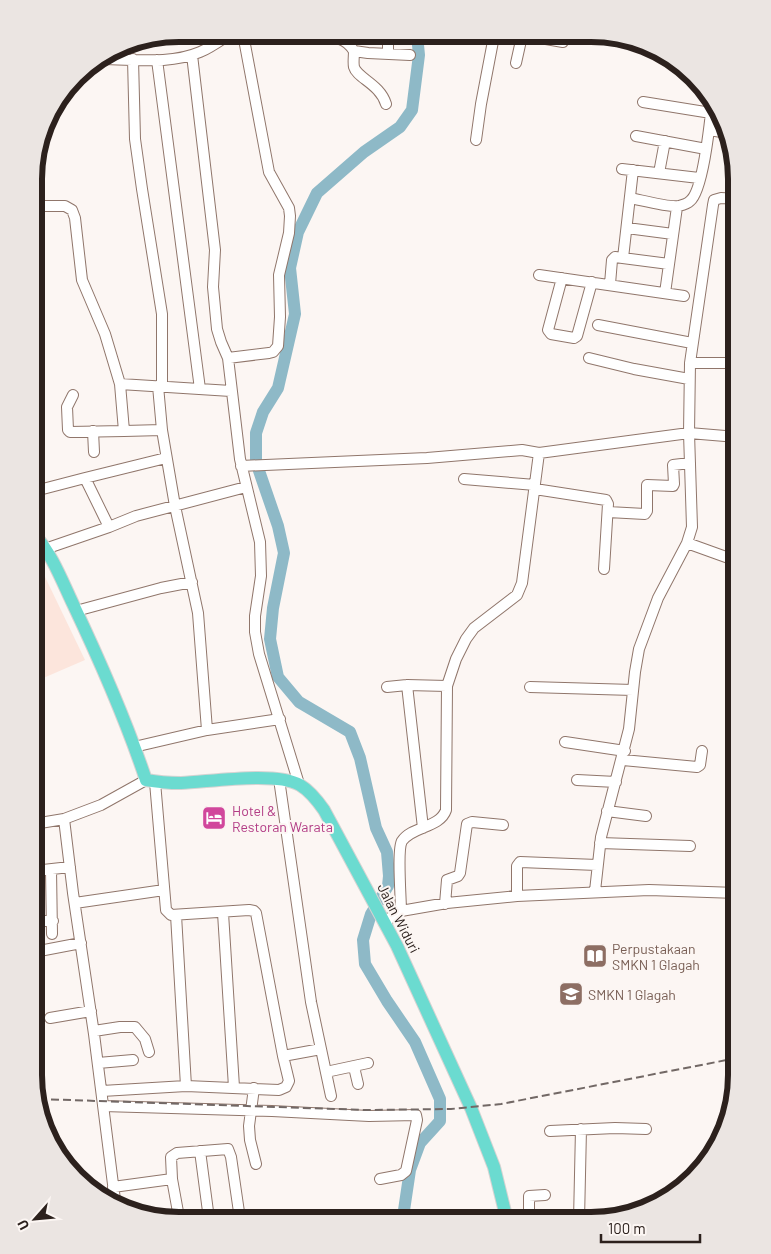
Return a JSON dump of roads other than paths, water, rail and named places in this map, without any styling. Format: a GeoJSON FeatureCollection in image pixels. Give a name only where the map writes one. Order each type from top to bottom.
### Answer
{"type":"FeatureCollection","features":[{"type":"Feature","properties":{"kind":"main road"},"geometry":{"type":"LineString","coordinates":[[42,546],[98,658],[150,781]]}},
{"type":"Feature","properties":{"kind":"main road","name":"Jalan Widuri"},"geometry":{"type":"LineString","coordinates":[[150,781],[180,783],[221,779],[279,779],[299,784],[315,797],[385,921],[478,1124],[494,1167],[505,1212]]}},
{"type":"Feature","properties":{"kind":"street"},"geometry":{"type":"LineString","coordinates":[[115,59],[157,60],[192,55],[216,43]]}},
{"type":"Feature","properties":{"kind":"street"},"geometry":{"type":"LineString","coordinates":[[228,358],[269,353],[278,346],[279,275],[291,224],[289,208],[269,172],[245,43]]}},
{"type":"Feature","properties":{"kind":"street"},"geometry":{"type":"LineString","coordinates":[[347,43],[354,51],[368,54],[410,55]]}},
{"type":"Feature","properties":{"kind":"street"},"geometry":{"type":"LineString","coordinates":[[388,43],[388,54]]}},
{"type":"Feature","properties":{"kind":"street"},"geometry":{"type":"LineString","coordinates":[[476,140],[493,43]]}},
{"type":"Feature","properties":{"kind":"street"},"geometry":{"type":"LineString","coordinates":[[516,63],[520,43]]}},
{"type":"Feature","properties":{"kind":"street"},"geometry":{"type":"LineString","coordinates":[[354,51],[353,66],[355,70],[377,88],[386,104]]}},
{"type":"Feature","properties":{"kind":"street"},"geometry":{"type":"LineString","coordinates":[[192,55],[215,250],[213,287],[217,329],[220,342],[228,358],[245,466],[246,488],[261,551],[261,576],[255,616],[255,632],[259,654],[299,784]]}},
{"type":"Feature","properties":{"kind":"street"},"geometry":{"type":"LineString","coordinates":[[133,59],[135,139],[162,314],[160,386],[162,430],[175,506],[198,613],[207,730]]}},
{"type":"Feature","properties":{"kind":"street"},"geometry":{"type":"LineString","coordinates":[[157,60],[200,389]]}},
{"type":"Feature","properties":{"kind":"street"},"geometry":{"type":"LineString","coordinates":[[643,102],[708,108]]}},
{"type":"Feature","properties":{"kind":"street"},"geometry":{"type":"LineString","coordinates":[[630,198],[677,207],[691,201],[696,193],[700,178],[711,112]]}},
{"type":"Feature","properties":{"kind":"street"},"geometry":{"type":"LineString","coordinates":[[709,130],[720,132]]}},
{"type":"Feature","properties":{"kind":"street"},"geometry":{"type":"LineString","coordinates":[[636,136],[706,149]]}},
{"type":"Feature","properties":{"kind":"street"},"geometry":{"type":"LineString","coordinates":[[660,174],[665,141]]}},
{"type":"Feature","properties":{"kind":"street"},"geometry":{"type":"LineString","coordinates":[[622,169],[700,178]]}},
{"type":"Feature","properties":{"kind":"street"},"geometry":{"type":"LineString","coordinates":[[623,258],[633,170]]}},
{"type":"Feature","properties":{"kind":"street"},"geometry":{"type":"LineString","coordinates":[[595,892],[600,843],[607,811],[624,755],[629,729],[636,660],[658,598],[687,543],[692,527],[689,379],[692,343],[714,200],[728,198]]}},
{"type":"Feature","properties":{"kind":"street"},"geometry":{"type":"LineString","coordinates":[[42,206],[65,206],[72,210],[75,218],[82,280],[105,334],[120,384],[124,431]]}},
{"type":"Feature","properties":{"kind":"street"},"geometry":{"type":"LineString","coordinates":[[664,293],[677,207]]}},
{"type":"Feature","properties":{"kind":"street"},"geometry":{"type":"LineString","coordinates":[[626,228],[673,234]]}},
{"type":"Feature","properties":{"kind":"street"},"geometry":{"type":"LineString","coordinates":[[610,284],[613,258],[616,256],[669,264]]}},
{"type":"Feature","properties":{"kind":"street"},"geometry":{"type":"LineString","coordinates":[[539,275],[684,296]]}},
{"type":"Feature","properties":{"kind":"street"},"geometry":{"type":"LineString","coordinates":[[562,278],[548,330],[551,334],[574,338],[577,336],[592,282]]}},
{"type":"Feature","properties":{"kind":"street"},"geometry":{"type":"LineString","coordinates":[[598,325],[692,343]]}},
{"type":"Feature","properties":{"kind":"street"},"geometry":{"type":"LineString","coordinates":[[589,358],[634,369],[689,379]]}},
{"type":"Feature","properties":{"kind":"street"},"geometry":{"type":"LineString","coordinates":[[690,363],[728,363]]}},
{"type":"Feature","properties":{"kind":"street"},"geometry":{"type":"LineString","coordinates":[[120,384],[232,391]]}},
{"type":"Feature","properties":{"kind":"street"},"geometry":{"type":"LineString","coordinates":[[73,395],[67,407],[68,430],[70,432],[162,430]]}},
{"type":"Feature","properties":{"kind":"street"},"geometry":{"type":"LineString","coordinates":[[93,431],[94,452]]}},
{"type":"Feature","properties":{"kind":"street"},"geometry":{"type":"LineString","coordinates":[[245,466],[426,458],[522,450],[539,453],[689,434],[728,436]]}},
{"type":"Feature","properties":{"kind":"street"},"geometry":{"type":"LineString","coordinates":[[401,911],[401,842],[408,836],[441,818],[446,810],[447,686],[456,659],[474,628],[510,601],[520,590],[539,453]]}},
{"type":"Feature","properties":{"kind":"street"},"geometry":{"type":"LineString","coordinates":[[42,489],[166,458]]}},
{"type":"Feature","properties":{"kind":"street"},"geometry":{"type":"LineString","coordinates":[[608,512],[645,514],[647,511],[647,485],[673,486],[673,465],[690,463]]}},
{"type":"Feature","properties":{"kind":"street"},"geometry":{"type":"LineString","coordinates":[[85,478],[109,527]]}},
{"type":"Feature","properties":{"kind":"street"},"geometry":{"type":"LineString","coordinates":[[464,479],[535,487],[605,499],[608,503],[608,512],[604,569]]}},
{"type":"Feature","properties":{"kind":"street"},"geometry":{"type":"LineString","coordinates":[[42,542],[109,527],[136,516],[246,488]]}},
{"type":"Feature","properties":{"kind":"street"},"geometry":{"type":"LineString","coordinates":[[687,543],[728,558]]}},
{"type":"Feature","properties":{"kind":"street"},"geometry":{"type":"LineString","coordinates":[[76,611],[161,588],[192,582]]}},
{"type":"Feature","properties":{"kind":"street"},"geometry":{"type":"LineString","coordinates":[[387,687],[407,685],[447,686]]}},
{"type":"Feature","properties":{"kind":"street"},"geometry":{"type":"LineString","coordinates":[[407,685],[423,828]]}},
{"type":"Feature","properties":{"kind":"street"},"geometry":{"type":"LineString","coordinates":[[530,687],[633,690]]}},
{"type":"Feature","properties":{"kind":"street"},"geometry":{"type":"LineString","coordinates":[[134,747],[207,730],[280,719]]}},
{"type":"Feature","properties":{"kind":"street"},"geometry":{"type":"LineString","coordinates":[[565,742],[624,755],[697,767],[700,765],[702,751]]}},
{"type":"Feature","properties":{"kind":"street"},"geometry":{"type":"LineString","coordinates":[[279,779],[305,964],[332,1096]]}},
{"type":"Feature","properties":{"kind":"street"},"geometry":{"type":"LineString","coordinates":[[576,780],[616,782]]}},
{"type":"Feature","properties":{"kind":"street"},"geometry":{"type":"LineString","coordinates":[[42,823],[64,819],[101,805],[150,781],[166,910],[171,915],[250,910],[256,913],[282,1056],[289,1081],[286,1087],[279,1090],[186,1086],[102,1091]]}},
{"type":"Feature","properties":{"kind":"street"},"geometry":{"type":"LineString","coordinates":[[607,811],[646,816]]}},
{"type":"Feature","properties":{"kind":"street"},"geometry":{"type":"LineString","coordinates":[[64,819],[80,943],[94,1031],[114,1195]]}},
{"type":"Feature","properties":{"kind":"street"},"geometry":{"type":"LineString","coordinates":[[445,904],[447,880],[458,876],[460,873],[467,824],[472,822],[503,825]]}},
{"type":"Feature","properties":{"kind":"street"},"geometry":{"type":"LineString","coordinates":[[600,843],[690,846]]}},
{"type":"Feature","properties":{"kind":"street"},"geometry":{"type":"LineString","coordinates":[[517,896],[517,866],[520,862],[597,865]]}},
{"type":"Feature","properties":{"kind":"street"},"geometry":{"type":"LineString","coordinates":[[42,871],[70,867]]}},
{"type":"Feature","properties":{"kind":"street"},"geometry":{"type":"LineString","coordinates":[[51,870],[52,934]]}},
{"type":"Feature","properties":{"kind":"street"},"geometry":{"type":"LineString","coordinates":[[75,903],[164,890]]}},
{"type":"Feature","properties":{"kind":"street"},"geometry":{"type":"LineString","coordinates":[[385,921],[401,911],[517,896],[595,892],[728,893]]}},
{"type":"Feature","properties":{"kind":"street"},"geometry":{"type":"LineString","coordinates":[[223,913],[234,1087]]}},
{"type":"Feature","properties":{"kind":"street"},"geometry":{"type":"LineString","coordinates":[[176,915],[186,1086]]}},
{"type":"Feature","properties":{"kind":"street"},"geometry":{"type":"LineString","coordinates":[[42,922],[53,921]]}},
{"type":"Feature","properties":{"kind":"street"},"geometry":{"type":"LineString","coordinates":[[42,950],[80,943]]}},
{"type":"Feature","properties":{"kind":"street"},"geometry":{"type":"LineString","coordinates":[[50,1018],[91,1011]]}},
{"type":"Feature","properties":{"kind":"street"},"geometry":{"type":"LineString","coordinates":[[94,1031],[135,1027],[145,1038],[149,1052]]}},
{"type":"Feature","properties":{"kind":"street"},"geometry":{"type":"LineString","coordinates":[[282,1056],[321,1049]]}},
{"type":"Feature","properties":{"kind":"street"},"geometry":{"type":"LineString","coordinates":[[98,1063],[133,1060]]}},
{"type":"Feature","properties":{"kind":"street"},"geometry":{"type":"LineString","coordinates":[[326,1072],[368,1064]]}},
{"type":"Feature","properties":{"kind":"street"},"geometry":{"type":"LineString","coordinates":[[354,1067],[358,1084]]}},
{"type":"Feature","properties":{"kind":"street"},"geometry":{"type":"LineString","coordinates":[[254,1088],[249,1126],[250,1140],[256,1164]]}},
{"type":"Feature","properties":{"kind":"street"},"geometry":{"type":"LineString","coordinates":[[103,1106],[369,1116],[416,1115],[417,1120],[406,1171],[400,1175],[380,1179]]}},
{"type":"Feature","properties":{"kind":"street"},"geometry":{"type":"LineString","coordinates":[[550,1131],[615,1128],[646,1129]]}},
{"type":"Feature","properties":{"kind":"street"},"geometry":{"type":"LineString","coordinates":[[579,1212],[581,1129]]}},
{"type":"Feature","properties":{"kind":"street"},"geometry":{"type":"LineString","coordinates":[[178,1212],[172,1179],[172,1157],[174,1154],[226,1148],[230,1151],[239,1212]]}},
{"type":"Feature","properties":{"kind":"street"},"geometry":{"type":"LineString","coordinates":[[200,1151],[208,1212]]}},
{"type":"Feature","properties":{"kind":"street"},"geometry":{"type":"LineString","coordinates":[[113,1186],[172,1179]]}},
{"type":"Feature","properties":{"kind":"street"},"geometry":{"type":"LineString","coordinates":[[529,1212],[529,1196],[545,1195]]}},
{"type":"Feature","properties":{"kind":"waterway"},"geometry":{"type":"LineString","coordinates":[[404,1212],[410,1170],[420,1143],[440,1121],[440,1099],[415,1042],[365,964],[363,940],[371,914],[388,886],[389,876],[387,852],[376,828],[360,758],[350,732],[299,702],[278,677],[270,639],[273,608],[284,553],[278,526],[256,462],[256,433],[263,412],[278,388],[295,314],[290,268],[298,232],[317,193],[364,152],[400,127],[412,110],[419,55],[418,43]]}},
{"type":"Feature","properties":{"kind":"railway"},"geometry":{"type":"LineString","coordinates":[[45,1099],[366,1110],[451,1109],[501,1104],[728,1060]]}},
{"type":"Feature","properties":{"kind":"place","name":"Hotel & Restoran Warata"},"geometry":{"type":"Point","coordinates":[214,818]}},
{"type":"Feature","properties":{"kind":"place","name":"Perpustakaan SMKN 1 Glagah"},"geometry":{"type":"Point","coordinates":[595,956]}},
{"type":"Feature","properties":{"kind":"place","name":"SMKN 1 Glagah"},"geometry":{"type":"Point","coordinates":[571,994]}}]}
